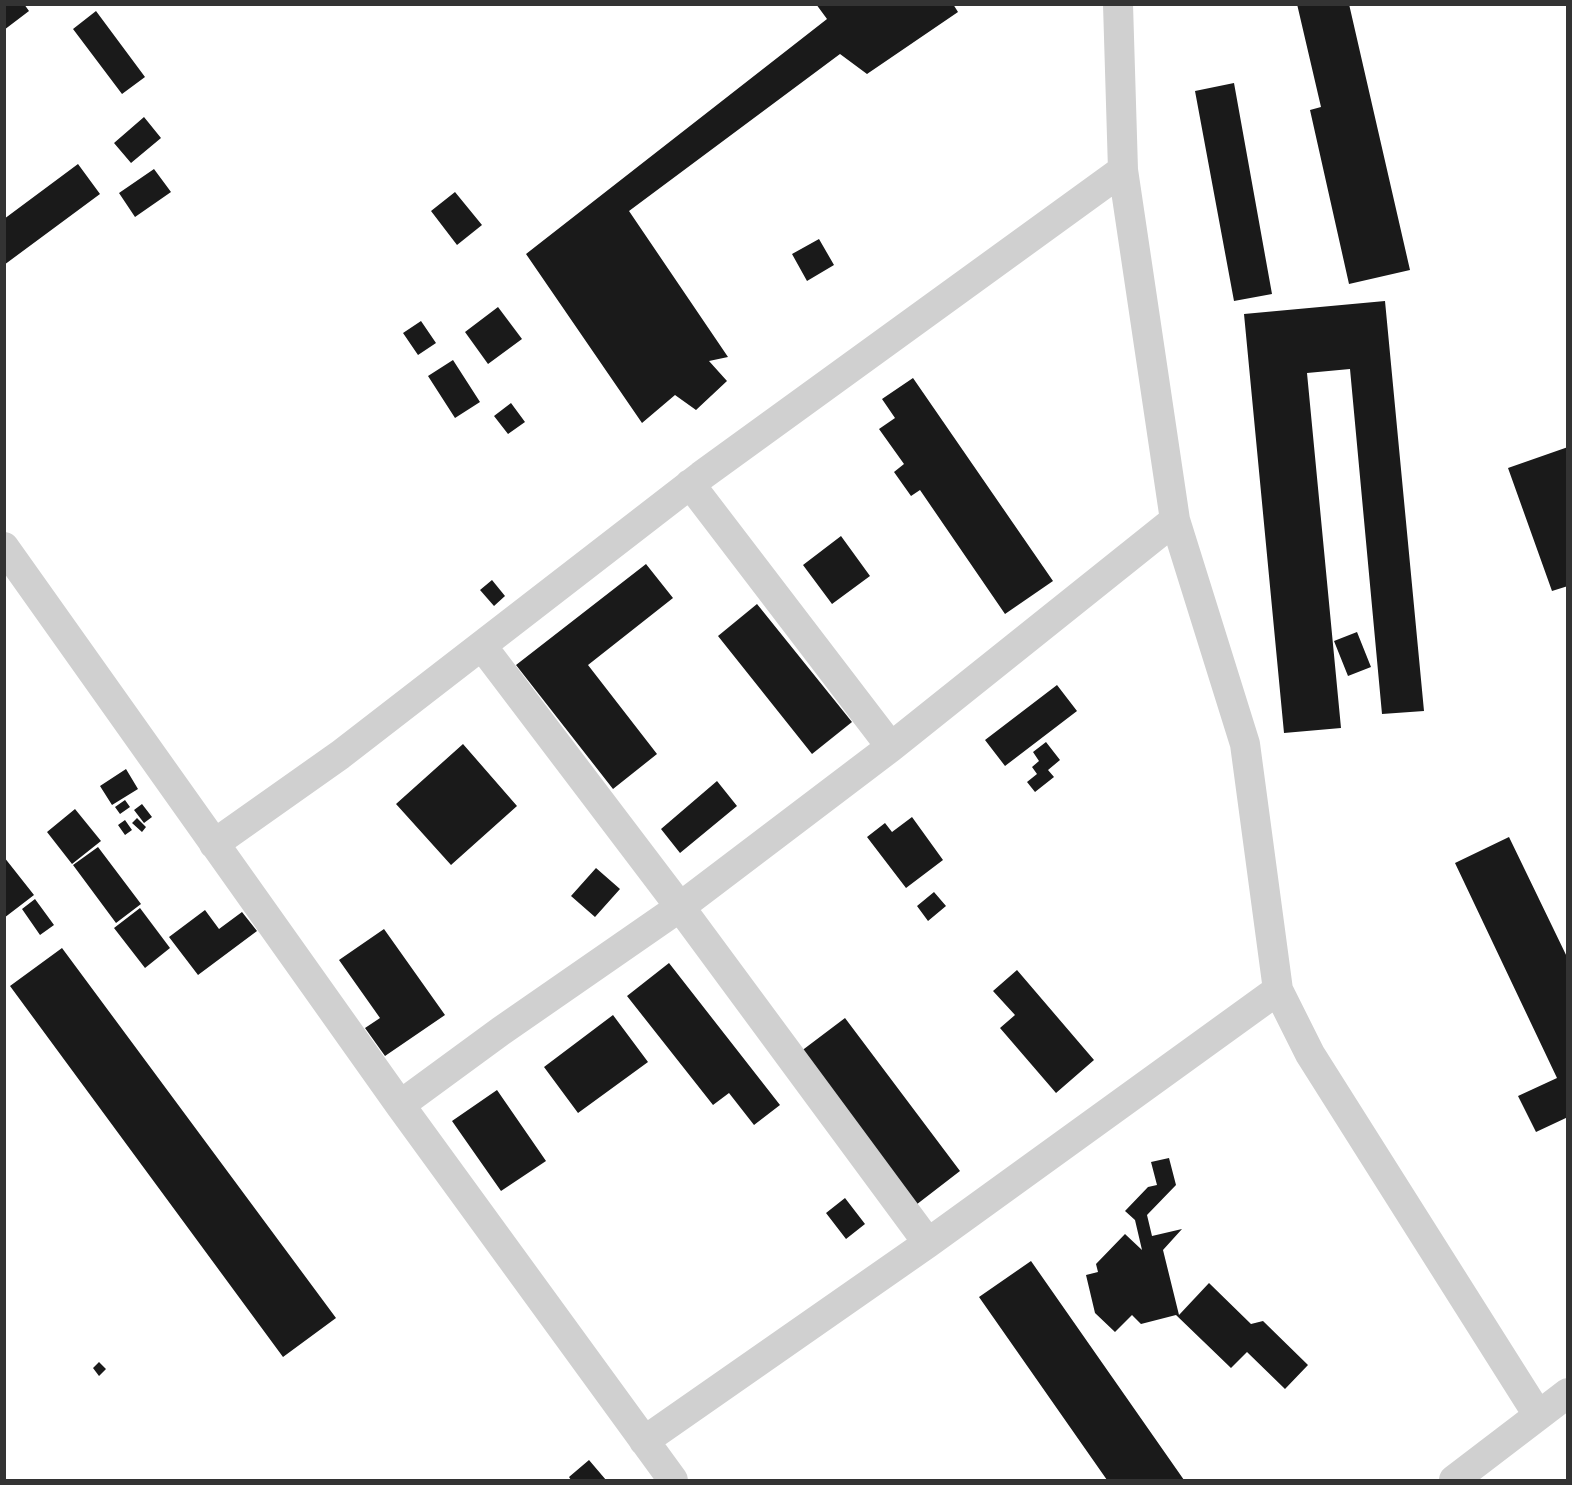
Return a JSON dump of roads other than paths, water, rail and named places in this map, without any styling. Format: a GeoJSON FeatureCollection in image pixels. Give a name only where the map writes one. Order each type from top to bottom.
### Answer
{"type":"FeatureCollection","features":[{"type":"Feature","properties":{"kind":"street"},"geometry":{"type":"LineString","coordinates":[[1118,4],[1123,170],[1175,520],[1245,744],[1278,990],[1310,1054],[1538,1415]]}},
{"type":"Feature","properties":{"kind":"street"},"geometry":{"type":"LineString","coordinates":[[214,844],[340,755],[690,484],[1123,170]]}},
{"type":"Feature","properties":{"kind":"street"},"geometry":{"type":"LineString","coordinates":[[690,484],[891,747]]}},
{"type":"Feature","properties":{"kind":"street"},"geometry":{"type":"LineString","coordinates":[[400,1105],[501,1031],[680,907],[891,747],[1175,520]]}},
{"type":"Feature","properties":{"kind":"street"},"geometry":{"type":"LineString","coordinates":[[4,547],[400,1105],[673,1480]]}},
{"type":"Feature","properties":{"kind":"street"},"geometry":{"type":"LineString","coordinates":[[482,646],[680,907],[928,1243]]}},
{"type":"Feature","properties":{"kind":"street"},"geometry":{"type":"LineString","coordinates":[[644,1441],[928,1243],[1278,990]]}},
{"type":"Feature","properties":{"kind":"street"},"geometry":{"type":"LineString","coordinates":[[1454,1480],[1568,1393]]}}]}
